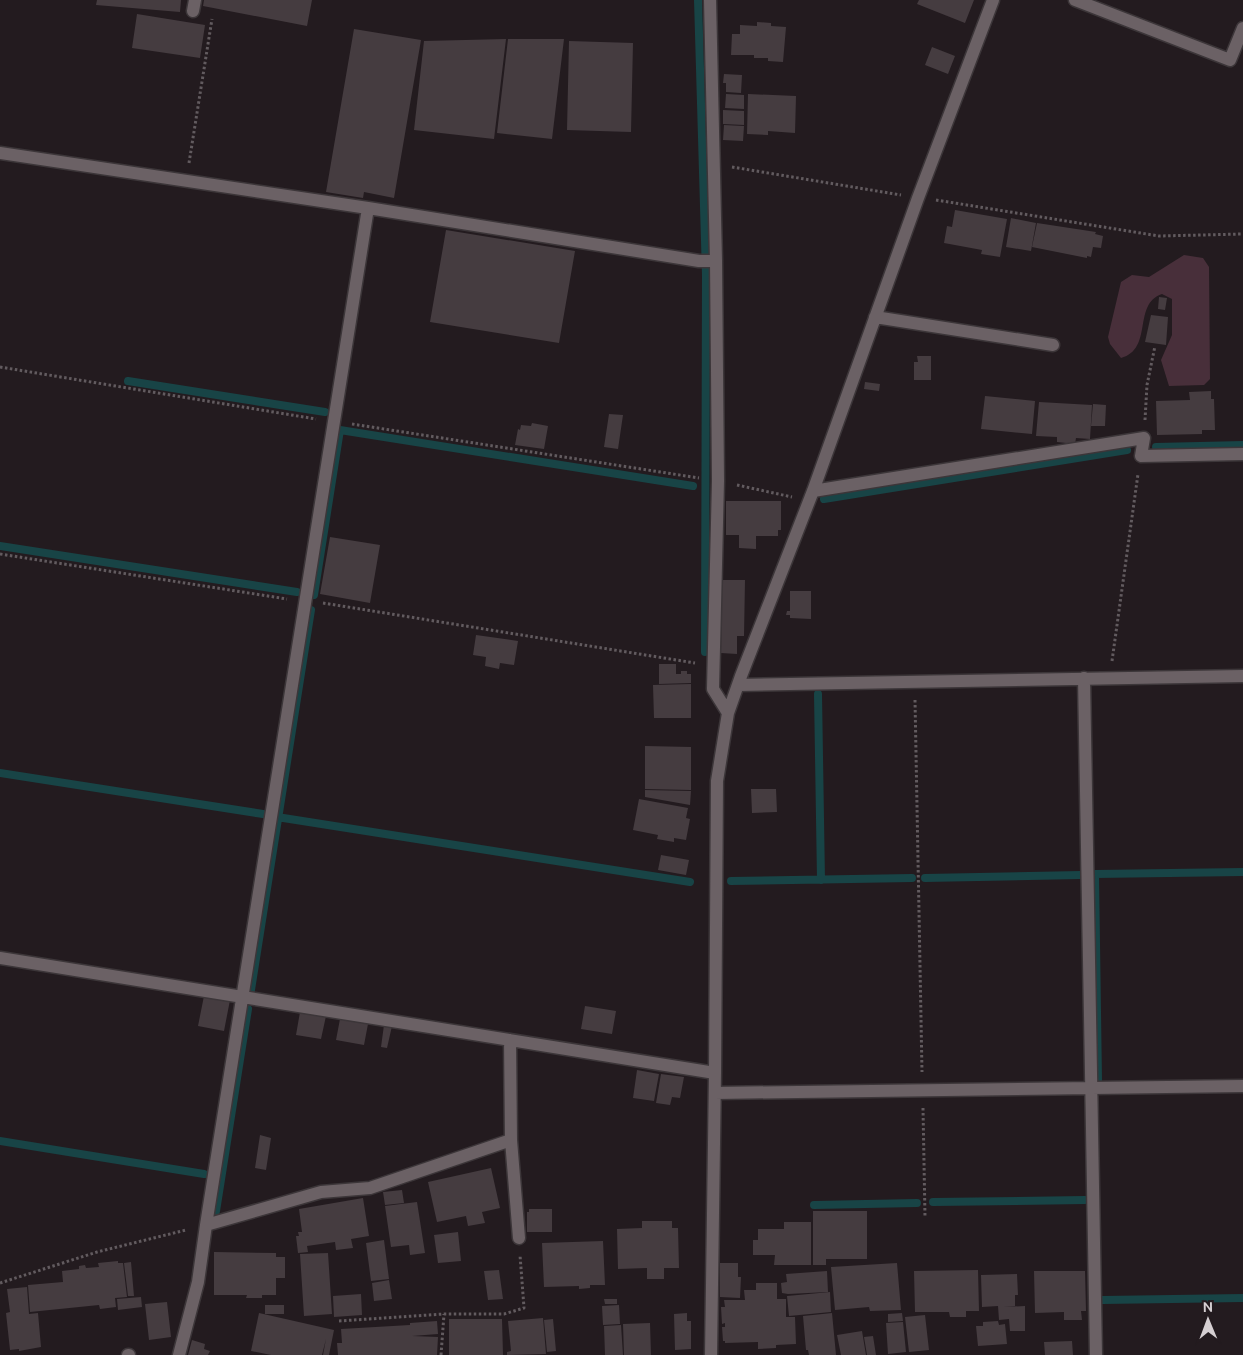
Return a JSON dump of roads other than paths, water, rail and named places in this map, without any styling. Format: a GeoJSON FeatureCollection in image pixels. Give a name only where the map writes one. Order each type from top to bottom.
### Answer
{"type":"FeatureCollection","features":[{"type":"Feature","properties":{"kind":"street"},"geometry":{"type":"LineString","coordinates":[[710,0],[714,164],[710,261],[718,481],[713,689],[728,713]]}},
{"type":"Feature","properties":{"kind":"street"},"geometry":{"type":"LineString","coordinates":[[711,1355],[717,782],[728,713],[811,496],[918,198],[994,0]]}},
{"type":"Feature","properties":{"kind":"street"},"geometry":{"type":"LineString","coordinates":[[1075,0],[1230,60],[1243,28]]}},
{"type":"Feature","properties":{"kind":"street"},"geometry":{"type":"LineString","coordinates":[[0,153],[710,261]]}},
{"type":"Feature","properties":{"kind":"street"},"geometry":{"type":"LineString","coordinates":[[179,1355],[198,1282],[368,208]]}},
{"type":"Feature","properties":{"kind":"street"},"geometry":{"type":"LineString","coordinates":[[875,317],[1053,346]]}},
{"type":"Feature","properties":{"kind":"street"},"geometry":{"type":"LineString","coordinates":[[811,496],[1144,438],[1141,456],[1243,454]]}},
{"type":"Feature","properties":{"kind":"street"},"geometry":{"type":"LineString","coordinates":[[738,684],[1243,676]]}},
{"type":"Feature","properties":{"kind":"street"},"geometry":{"type":"LineString","coordinates":[[1084,678],[1096,1355]]}},
{"type":"Feature","properties":{"kind":"street"},"geometry":{"type":"LineString","coordinates":[[0,958],[715,1073]]}},
{"type":"Feature","properties":{"kind":"street"},"geometry":{"type":"LineString","coordinates":[[510,1040],[511,1140],[519,1238]]}},
{"type":"Feature","properties":{"kind":"street"},"geometry":{"type":"LineString","coordinates":[[715,1093],[1243,1086]]}},
{"type":"Feature","properties":{"kind":"street"},"geometry":{"type":"LineString","coordinates":[[206,1225],[321,1192],[370,1188],[511,1140]]}},
{"type":"Feature","properties":{"kind":"waterway"},"geometry":{"type":"LineString","coordinates":[[698,0],[706,275],[705,652]]}},
{"type":"Feature","properties":{"kind":"waterway"},"geometry":{"type":"LineString","coordinates":[[128,381],[325,412]]}},
{"type":"Feature","properties":{"kind":"waterway"},"geometry":{"type":"LineString","coordinates":[[314,595],[340,430],[693,486]]}},
{"type":"Feature","properties":{"kind":"waterway"},"geometry":{"type":"LineString","coordinates":[[1156,447],[1243,445]]}},
{"type":"Feature","properties":{"kind":"waterway"},"geometry":{"type":"LineString","coordinates":[[824,499],[1127,450]]}},
{"type":"Feature","properties":{"kind":"waterway"},"geometry":{"type":"LineString","coordinates":[[0,546],[297,592]]}},
{"type":"Feature","properties":{"kind":"waterway"},"geometry":{"type":"LineString","coordinates":[[251,990],[311,610]]}},
{"type":"Feature","properties":{"kind":"waterway"},"geometry":{"type":"LineString","coordinates":[[818,694],[821,880]]}},
{"type":"Feature","properties":{"kind":"waterway"},"geometry":{"type":"LineString","coordinates":[[0,773],[263,814]]}},
{"type":"Feature","properties":{"kind":"waterway"},"geometry":{"type":"LineString","coordinates":[[277,817],[690,882]]}},
{"type":"Feature","properties":{"kind":"waterway"},"geometry":{"type":"LineString","coordinates":[[1098,1080],[1095,874],[1243,872]]}},
{"type":"Feature","properties":{"kind":"waterway"},"geometry":{"type":"LineString","coordinates":[[925,878],[1081,875]]}},
{"type":"Feature","properties":{"kind":"waterway"},"geometry":{"type":"LineString","coordinates":[[731,881],[912,878]]}},
{"type":"Feature","properties":{"kind":"waterway"},"geometry":{"type":"LineString","coordinates":[[216,1211],[248,1009]]}},
{"type":"Feature","properties":{"kind":"waterway"},"geometry":{"type":"LineString","coordinates":[[0,1141],[204,1174]]}},
{"type":"Feature","properties":{"kind":"waterway"},"geometry":{"type":"LineString","coordinates":[[933,1202],[1085,1200]]}},
{"type":"Feature","properties":{"kind":"waterway"},"geometry":{"type":"LineString","coordinates":[[814,1205],[917,1203]]}},
{"type":"Feature","properties":{"kind":"waterway"},"geometry":{"type":"LineString","coordinates":[[1102,1300],[1243,1298]]}}]}
